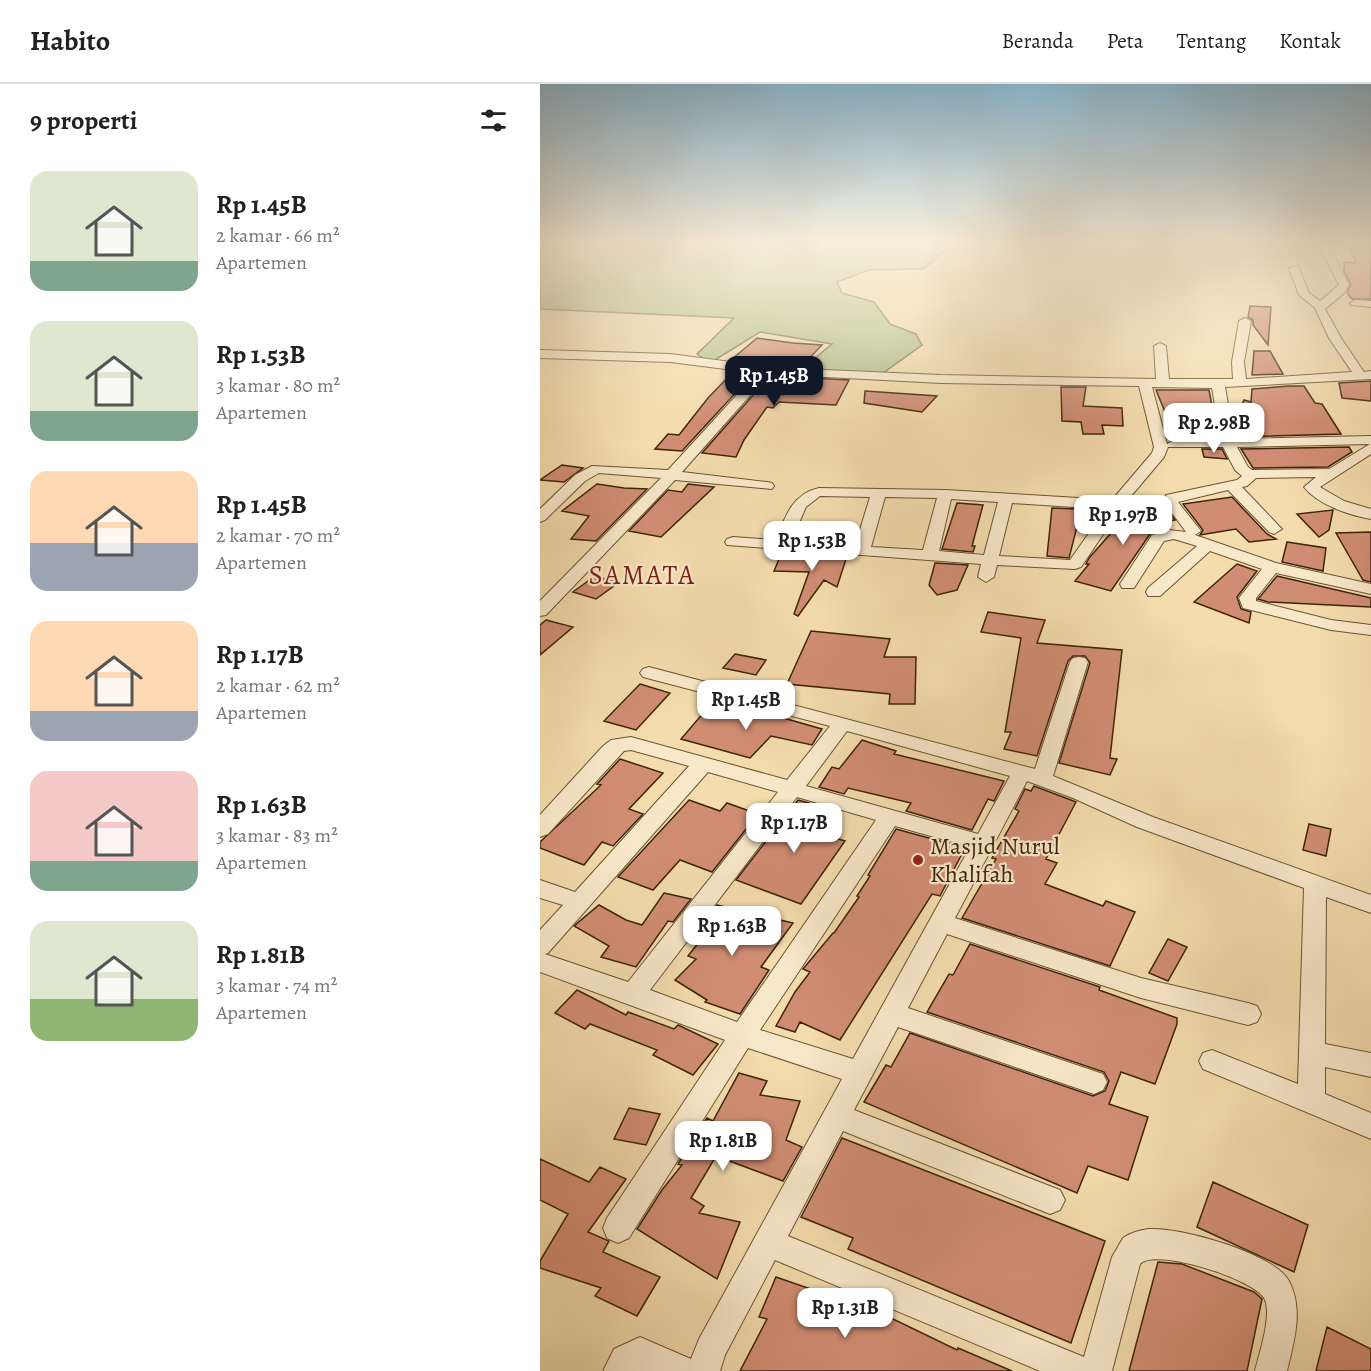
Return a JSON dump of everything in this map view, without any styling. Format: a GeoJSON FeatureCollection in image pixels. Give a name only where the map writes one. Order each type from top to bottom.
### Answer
{"type":"FeatureCollection","features":[{"type":"Feature","properties":{"kind":"street"},"geometry":{"type":"LineString","coordinates":[[1314,302],[1321,307],[1322,314],[1366,375]]}},
{"type":"Feature","properties":{"kind":"street"},"geometry":{"type":"LineString","coordinates":[[1321,307],[1327,302]]}},
{"type":"Feature","properties":{"kind":"street"},"geometry":{"type":"LineString","coordinates":[[1355,303],[1371,304]]}},
{"type":"Feature","properties":{"kind":"street"},"geometry":{"type":"LineString","coordinates":[[1240,383],[1238,362],[1245,321]]}},
{"type":"Feature","properties":{"kind":"street"},"geometry":{"type":"LineString","coordinates":[[1160,346],[1163,384]]}},
{"type":"Feature","properties":{"kind":"street"},"geometry":{"type":"LineString","coordinates":[[540,354],[670,358],[765,372],[941,379],[1218,384],[1366,375]]}},
{"type":"Feature","properties":{"kind":"street"},"geometry":{"type":"LineString","coordinates":[[540,611],[672,475],[765,372]]}},
{"type":"Feature","properties":{"kind":"street"},"geometry":{"type":"LineString","coordinates":[[733,542],[1075,564],[1116,505],[1159,454],[1161,447],[1145,384]]}},
{"type":"Feature","properties":{"kind":"street"},"geometry":{"type":"LineString","coordinates":[[1218,384],[1228,443],[1242,470],[1252,474],[1330,473]]}},
{"type":"Feature","properties":{"kind":"street"},"geometry":{"type":"LineString","coordinates":[[1173,445],[1371,440]]}},
{"type":"Feature","properties":{"kind":"street"},"geometry":{"type":"LineString","coordinates":[[1371,448],[1312,485],[1313,490],[1371,514]]}},
{"type":"Feature","properties":{"kind":"street"},"geometry":{"type":"LineString","coordinates":[[540,517],[547,503],[580,478],[597,469],[767,486]]}},
{"type":"Feature","properties":{"kind":"street"},"geometry":{"type":"LineString","coordinates":[[1192,531],[1170,499],[1232,486],[1246,481],[1252,474]]}},
{"type":"Feature","properties":{"kind":"street"},"geometry":{"type":"LineString","coordinates":[[1232,486],[1274,529]]}},
{"type":"Feature","properties":{"kind":"street"},"geometry":{"type":"LineString","coordinates":[[782,545],[799,505],[812,493],[945,494],[1116,505]]}},
{"type":"Feature","properties":{"kind":"street"},"geometry":{"type":"LineString","coordinates":[[862,550],[879,493]]}},
{"type":"Feature","properties":{"kind":"street"},"geometry":{"type":"LineString","coordinates":[[930,554],[945,494]]}},
{"type":"Feature","properties":{"kind":"street"},"geometry":{"type":"LineString","coordinates":[[986,577],[1006,498]]}},
{"type":"Feature","properties":{"kind":"street"},"geometry":{"type":"LineString","coordinates":[[1128,584],[1158,538],[1171,533],[1272,567],[1371,589]]}},
{"type":"Feature","properties":{"kind":"street"},"geometry":{"type":"LineString","coordinates":[[1154,592],[1208,545]]}},
{"type":"Feature","properties":{"kind":"street"},"geometry":{"type":"LineString","coordinates":[[1272,567],[1247,598],[1249,604],[1350,628],[1371,630]]}},
{"type":"Feature","properties":{"kind":"street"},"geometry":{"type":"LineString","coordinates":[[1350,628],[1349,621],[1364,622],[1363,613]]}},
{"type":"Feature","properties":{"kind":"street"},"geometry":{"type":"LineString","coordinates":[[619,1371],[626,1361],[640,1353],[696,1370],[710,1350],[982,843],[1032,775],[1065,716],[1079,662]]}},
{"type":"Feature","properties":{"kind":"street"},"geometry":{"type":"LineString","coordinates":[[649,673],[1032,775],[1145,822],[1371,904]]}},
{"type":"Feature","properties":{"kind":"street"},"geometry":{"type":"LineString","coordinates":[[633,994],[843,723]]}},
{"type":"Feature","properties":{"kind":"street"},"geometry":{"type":"LineString","coordinates":[[540,830],[597,765],[618,745],[631,743],[982,843]]}},
{"type":"Feature","properties":{"kind":"street"},"geometry":{"type":"LineString","coordinates":[[540,946],[703,764]]}},
{"type":"Feature","properties":{"kind":"street"},"geometry":{"type":"LineString","coordinates":[[618,1227],[742,1035],[889,818]]}},
{"type":"Feature","properties":{"kind":"street"},"geometry":{"type":"LineString","coordinates":[[1311,1100],[1315,885]]}},
{"type":"Feature","properties":{"kind":"street"},"geometry":{"type":"LineString","coordinates":[[540,889],[579,902]]}},
{"type":"Feature","properties":{"kind":"street"},"geometry":{"type":"LineString","coordinates":[[939,922],[1141,988],[1248,1014]]}},
{"type":"Feature","properties":{"kind":"street"},"geometry":{"type":"LineString","coordinates":[[540,962],[742,1035],[860,1073]]}},
{"type":"Feature","properties":{"kind":"street"},"geometry":{"type":"LineString","coordinates":[[892,1014],[1094,1082]]}},
{"type":"Feature","properties":{"kind":"street"},"geometry":{"type":"LineString","coordinates":[[1313,1053],[1371,1065]]}},
{"type":"Feature","properties":{"kind":"street"},"geometry":{"type":"LineString","coordinates":[[1212,1061],[1371,1126]]}},
{"type":"Feature","properties":{"kind":"street"},"geometry":{"type":"LineString","coordinates":[[836,1116],[1050,1200]]}},
{"type":"Feature","properties":{"kind":"street"},"geometry":{"type":"LineString","coordinates":[[769,1242],[1079,1371]]}},
{"type":"Feature","properties":{"kind":"street"},"geometry":{"type":"LineString","coordinates":[[1096,1371],[1127,1257],[1136,1247],[1155,1244],[1175,1245],[1234,1264],[1263,1276],[1276,1287],[1282,1302],[1281,1319],[1271,1371]]}},
{"type":"Feature","properties":{"kind":"green space"},"geometry":{"type":"Polygon","coordinates":[[[540,302],[874,302],[890,324],[916,334],[922,345],[879,376],[803,368],[832,344],[760,332],[710,363],[697,354],[734,318],[540,309],[540,302]]]}},
{"type":"Feature","properties":{"kind":"building"},"geometry":{"type":"Polygon","coordinates":[[[1250,306],[1271,307],[1268,345],[1253,325],[1253,320],[1248,317],[1250,306]]]}},
{"type":"Feature","properties":{"kind":"building"},"geometry":{"type":"Polygon","coordinates":[[[757,338],[822,345],[801,367],[731,360],[757,338]]]}},
{"type":"Feature","properties":{"kind":"building"},"geometry":{"type":"Polygon","coordinates":[[[1254,351],[1270,351],[1283,374],[1252,375],[1254,351]]]}},
{"type":"Feature","properties":{"kind":"building"},"geometry":{"type":"Polygon","coordinates":[[[733,372],[752,375],[682,451],[655,449],[668,434],[679,435],[708,398],[733,372]]]}},
{"type":"Feature","properties":{"kind":"building"},"geometry":{"type":"Polygon","coordinates":[[[770,376],[849,380],[836,405],[779,402],[773,408],[767,407],[744,440],[736,457],[702,453],[770,376]]]}},
{"type":"Feature","properties":{"kind":"building"},"geometry":{"type":"Polygon","coordinates":[[[1371,381],[1371,401],[1342,398],[1339,383],[1371,381]]]}},
{"type":"Feature","properties":{"kind":"building"},"geometry":{"type":"Polygon","coordinates":[[[1304,386],[1315,403],[1322,404],[1341,434],[1236,437],[1234,423],[1244,400],[1251,402],[1252,389],[1304,386]]]}},
{"type":"Feature","properties":{"kind":"building"},"geometry":{"type":"Polygon","coordinates":[[[1061,387],[1086,387],[1083,406],[1122,408],[1123,426],[1102,425],[1104,434],[1083,434],[1081,422],[1062,421],[1061,387]]]}},
{"type":"Feature","properties":{"kind":"building"},"geometry":{"type":"Polygon","coordinates":[[[1156,390],[1209,390],[1218,437],[1199,438],[1193,412],[1165,412],[1156,390]]]}},
{"type":"Feature","properties":{"kind":"building"},"geometry":{"type":"Polygon","coordinates":[[[865,391],[937,396],[922,412],[864,403],[865,391]]]}},
{"type":"Feature","properties":{"kind":"building"},"geometry":{"type":"Polygon","coordinates":[[[1349,447],[1352,452],[1328,467],[1253,468],[1241,449],[1349,447]]]}},
{"type":"Feature","properties":{"kind":"building"},"geometry":{"type":"Polygon","coordinates":[[[1202,449],[1222,449],[1227,459],[1204,457],[1202,449]]]}},
{"type":"Feature","properties":{"kind":"building"},"geometry":{"type":"Polygon","coordinates":[[[562,465],[583,468],[564,482],[540,480],[562,465]]]}},
{"type":"Feature","properties":{"kind":"building"},"geometry":{"type":"Polygon","coordinates":[[[597,484],[647,489],[596,541],[571,539],[589,516],[562,511],[597,484]]]}},
{"type":"Feature","properties":{"kind":"building"},"geometry":{"type":"Polygon","coordinates":[[[688,484],[714,487],[661,537],[629,531],[668,490],[682,492],[688,484]]]}},
{"type":"Feature","properties":{"kind":"building"},"geometry":{"type":"Polygon","coordinates":[[[1232,497],[1267,534],[1276,539],[1249,542],[1236,529],[1200,535],[1203,530],[1183,504],[1232,497]]]}},
{"type":"Feature","properties":{"kind":"building"},"geometry":{"type":"Polygon","coordinates":[[[1162,502],[1175,520],[1163,522],[1156,532],[1150,534],[1111,591],[1075,581],[1089,564],[1086,564],[1089,558],[1135,506],[1162,502]]]}},
{"type":"Feature","properties":{"kind":"building"},"geometry":{"type":"Polygon","coordinates":[[[957,503],[983,505],[972,546],[975,546],[973,552],[942,549],[957,503]]]}},
{"type":"Feature","properties":{"kind":"building"},"geometry":{"type":"Polygon","coordinates":[[[1052,508],[1077,509],[1077,527],[1069,558],[1047,556],[1052,508]]]}},
{"type":"Feature","properties":{"kind":"building"},"geometry":{"type":"Polygon","coordinates":[[[1333,510],[1329,530],[1319,537],[1297,514],[1333,510]]]}},
{"type":"Feature","properties":{"kind":"building"},"geometry":{"type":"Polygon","coordinates":[[[1371,532],[1371,582],[1363,580],[1336,533],[1371,532]]]}},
{"type":"Feature","properties":{"kind":"building"},"geometry":{"type":"Polygon","coordinates":[[[1287,542],[1326,548],[1323,571],[1282,562],[1287,542]]]}},
{"type":"Feature","properties":{"kind":"building"},"geometry":{"type":"Polygon","coordinates":[[[782,552],[847,556],[837,587],[824,580],[798,616],[794,614],[809,572],[774,571],[782,552]]]}},
{"type":"Feature","properties":{"kind":"building"},"geometry":{"type":"Polygon","coordinates":[[[935,563],[968,565],[957,590],[937,595],[929,585],[935,563]]]}},
{"type":"Feature","properties":{"kind":"building"},"geometry":{"type":"Polygon","coordinates":[[[1237,564],[1257,571],[1237,597],[1241,609],[1251,612],[1249,623],[1194,602],[1237,564]]]}},
{"type":"Feature","properties":{"kind":"building"},"geometry":{"type":"Polygon","coordinates":[[[595,576],[618,583],[596,599],[573,592],[595,576]]]}},
{"type":"Feature","properties":{"kind":"building"},"geometry":{"type":"Polygon","coordinates":[[[1277,576],[1371,598],[1371,607],[1268,602],[1258,599],[1277,576]]]}},
{"type":"Feature","properties":{"kind":"building"},"geometry":{"type":"Polygon","coordinates":[[[988,612],[1045,620],[1037,643],[1122,650],[1110,758],[1117,759],[1110,775],[1059,763],[1090,663],[1085,656],[1073,656],[1068,661],[1037,756],[1004,749],[1011,732],[1005,732],[1021,638],[981,632],[988,612]]]}},
{"type":"Feature","properties":{"kind":"building"},"geometry":{"type":"Polygon","coordinates":[[[546,620],[573,627],[540,655],[540,625],[546,620]]]}},
{"type":"Feature","properties":{"kind":"building"},"geometry":{"type":"Polygon","coordinates":[[[811,631],[890,639],[884,657],[916,657],[915,704],[889,704],[890,694],[787,684],[811,631]]]}},
{"type":"Feature","properties":{"kind":"building"},"geometry":{"type":"Polygon","coordinates":[[[735,654],[766,660],[756,675],[723,668],[735,654]]]}},
{"type":"Feature","properties":{"kind":"building"},"geometry":{"type":"Polygon","coordinates":[[[640,684],[670,693],[636,730],[604,721],[640,684]]]}},
{"type":"Feature","properties":{"kind":"building"},"geometry":{"type":"Polygon","coordinates":[[[711,704],[747,714],[752,709],[822,729],[812,745],[771,736],[750,758],[681,739],[711,704]]]}},
{"type":"Feature","properties":{"kind":"building"},"geometry":{"type":"Polygon","coordinates":[[[862,740],[896,751],[894,754],[1004,781],[994,801],[988,799],[972,830],[906,811],[911,803],[848,788],[844,794],[819,787],[832,767],[839,769],[862,740]]]}},
{"type":"Feature","properties":{"kind":"building"},"geometry":{"type":"Polygon","coordinates":[[[620,759],[663,773],[629,809],[643,814],[613,846],[602,842],[584,865],[540,848],[540,842],[601,785],[597,784],[620,759]]]}},
{"type":"Feature","properties":{"kind":"building"},"geometry":{"type":"Polygon","coordinates":[[[1034,786],[1076,802],[1046,859],[1057,863],[1045,884],[1103,906],[1106,901],[1135,912],[1110,966],[962,918],[996,859],[992,858],[1019,811],[1015,809],[1025,789],[1031,791],[1034,786]]]}},
{"type":"Feature","properties":{"kind":"building"},"geometry":{"type":"Polygon","coordinates":[[[689,800],[720,811],[727,803],[758,814],[712,872],[680,860],[653,890],[618,877],[689,800]]]}},
{"type":"Feature","properties":{"kind":"building"},"geometry":{"type":"Polygon","coordinates":[[[798,800],[834,810],[819,833],[845,841],[801,904],[736,880],[798,800]]]}},
{"type":"Feature","properties":{"kind":"building"},"geometry":{"type":"Polygon","coordinates":[[[1309,824],[1331,829],[1326,856],[1303,850],[1309,824]]]}},
{"type":"Feature","properties":{"kind":"building"},"geometry":{"type":"Polygon","coordinates":[[[896,829],[965,848],[940,896],[932,894],[840,1040],[800,1022],[795,1032],[776,1026],[795,992],[810,972],[803,969],[834,933],[859,897],[857,896],[870,876],[868,875],[896,829]]]}},
{"type":"Feature","properties":{"kind":"building"},"geometry":{"type":"Polygon","coordinates":[[[664,893],[691,899],[673,922],[668,921],[636,967],[601,957],[609,946],[574,926],[599,905],[626,920],[642,925],[664,893]]]}},
{"type":"Feature","properties":{"kind":"building"},"geometry":{"type":"Polygon","coordinates":[[[717,905],[793,923],[761,967],[769,970],[740,1014],[705,1002],[707,1000],[675,980],[696,959],[688,956],[706,933],[698,930],[717,905]]]}},
{"type":"Feature","properties":{"kind":"building"},"geometry":{"type":"Polygon","coordinates":[[[1168,939],[1187,947],[1168,981],[1149,973],[1168,939]]]}},
{"type":"Feature","properties":{"kind":"building"},"geometry":{"type":"Polygon","coordinates":[[[970,944],[1100,987],[1099,990],[1177,1018],[1177,1024],[1155,1084],[1121,1072],[1109,1104],[1148,1117],[1128,1180],[1088,1166],[1077,1193],[864,1102],[886,1065],[891,1067],[910,1033],[1093,1096],[1105,1091],[1109,1081],[1104,1072],[927,1012],[949,974],[953,975],[970,944]]]}},
{"type":"Feature","properties":{"kind":"building"},"geometry":{"type":"Polygon","coordinates":[[[577,990],[626,1015],[628,1012],[674,1029],[678,1025],[718,1044],[693,1075],[653,1055],[657,1050],[590,1024],[585,1029],[555,1013],[577,990]]]}},
{"type":"Feature","properties":{"kind":"building"},"geometry":{"type":"Polygon","coordinates":[[[739,1073],[767,1081],[760,1095],[800,1101],[786,1140],[802,1147],[783,1181],[716,1156],[691,1198],[704,1206],[699,1213],[740,1222],[717,1279],[637,1229],[662,1190],[682,1165],[678,1164],[707,1118],[713,1121],[739,1073]]]}},
{"type":"Feature","properties":{"kind":"building"},"geometry":{"type":"Polygon","coordinates":[[[629,1108],[660,1114],[646,1145],[614,1139],[629,1108]]]}},
{"type":"Feature","properties":{"kind":"building"},"geometry":{"type":"Polygon","coordinates":[[[842,1138],[1105,1241],[1071,1343],[848,1249],[853,1238],[801,1217],[842,1138]]]}},
{"type":"Feature","properties":{"kind":"building"},"geometry":{"type":"Polygon","coordinates":[[[540,1159],[589,1182],[600,1167],[626,1179],[588,1232],[609,1241],[603,1252],[660,1277],[637,1316],[595,1296],[601,1288],[540,1268],[540,1261],[568,1214],[540,1200],[540,1159]]]}},
{"type":"Feature","properties":{"kind":"building"},"geometry":{"type":"Polygon","coordinates":[[[1213,1182],[1308,1225],[1294,1272],[1197,1227],[1213,1182]]]}},
{"type":"Feature","properties":{"kind":"building"},"geometry":{"type":"Polygon","coordinates":[[[1158,1262],[1182,1264],[1254,1292],[1262,1299],[1247,1371],[1129,1371],[1158,1262]]]}},
{"type":"Feature","properties":{"kind":"building"},"geometry":{"type":"Polygon","coordinates":[[[776,1277],[851,1303],[852,1299],[957,1350],[958,1348],[1012,1371],[740,1371],[767,1319],[759,1317],[776,1277]]]}},
{"type":"Feature","properties":{"kind":"building"},"geometry":{"type":"Polygon","coordinates":[[[1327,1327],[1371,1349],[1371,1371],[1316,1371],[1327,1327]]]}},
{"type":"Feature","properties":{"kind":"place","name":"Masjid Nurul Khalifah"},"geometry":{"type":"Point","coordinates":[918,860]}},
{"type":"Feature","properties":{"kind":"district","name":"SAMATA"},"geometry":{"type":"Point","coordinates":[642,575]}}]}
